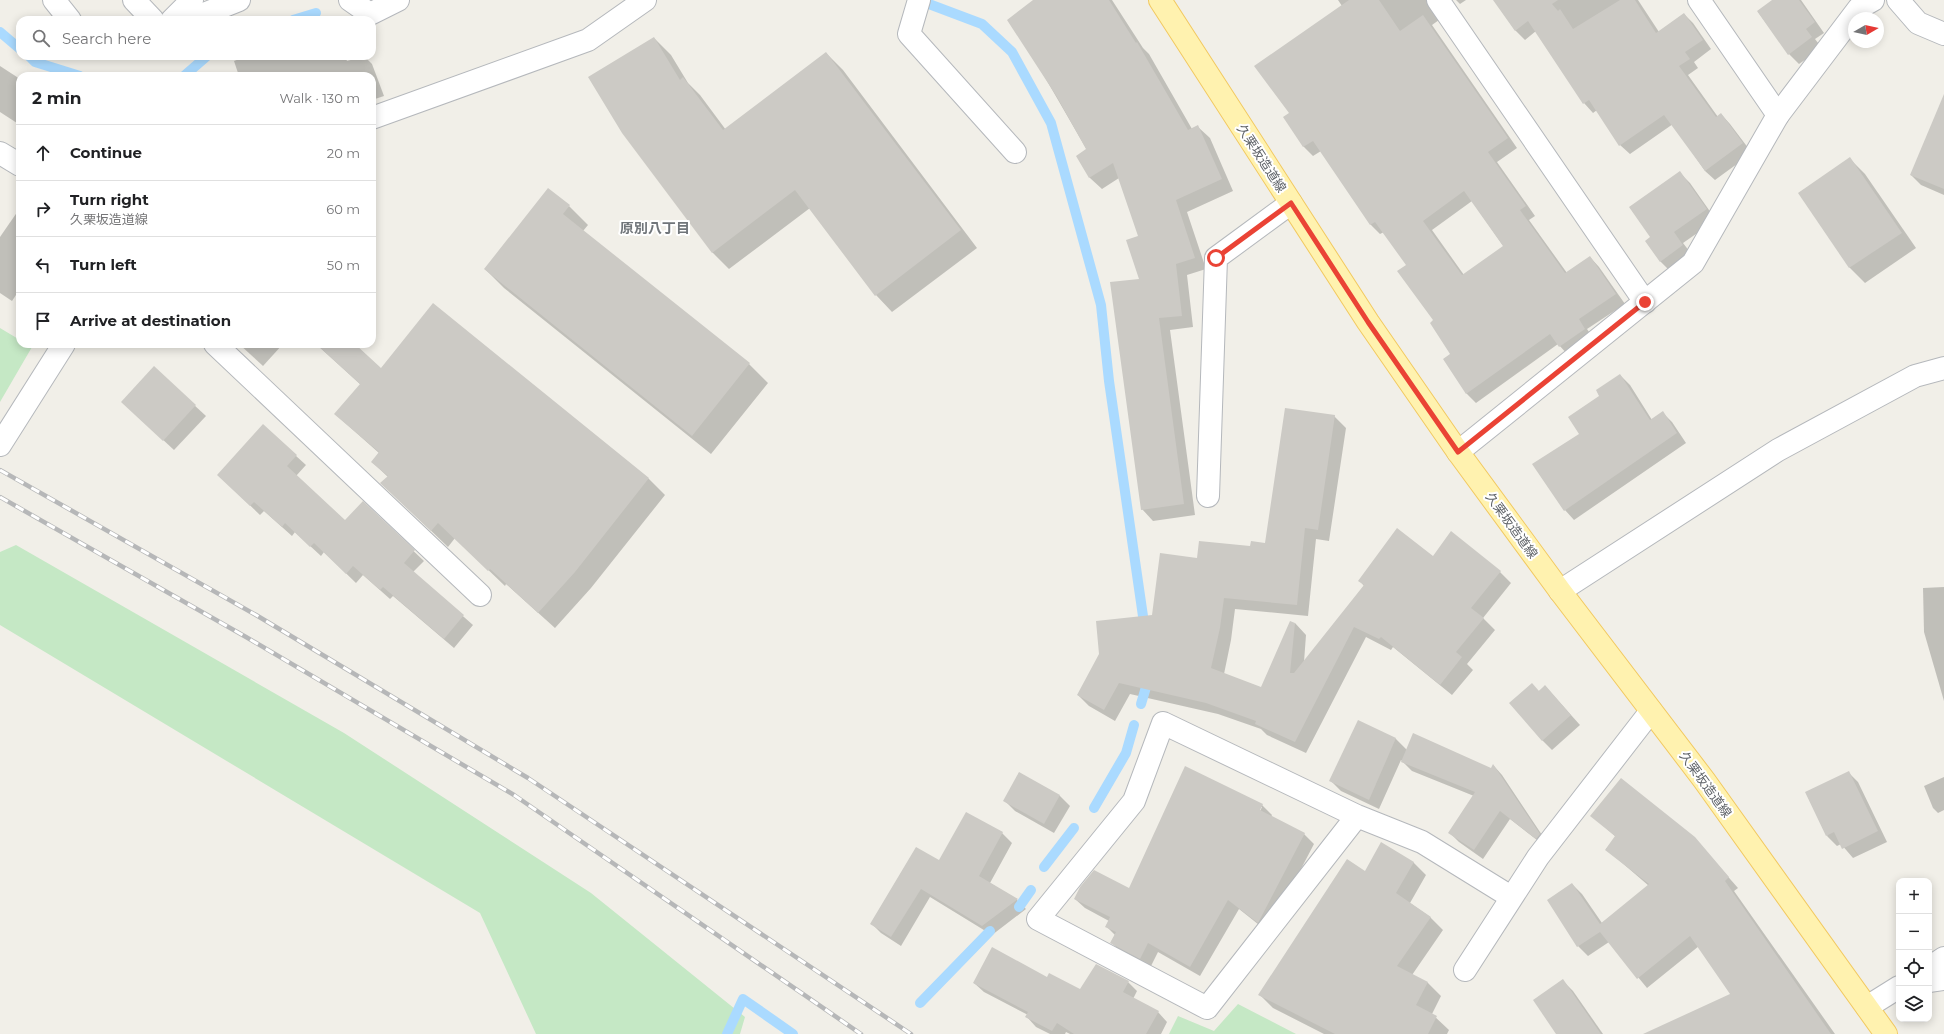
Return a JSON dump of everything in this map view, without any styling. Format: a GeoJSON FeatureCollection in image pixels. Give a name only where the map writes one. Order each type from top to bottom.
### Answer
{"type":"FeatureCollection","features":[{"type":"Feature","properties":{"kind":"main road","name":"久栗坂造道線"},"geometry":{"type":"LineString","coordinates":[[1160,0],[1368,322],[1458,452],[1560,591],[1704,780],[1886,1034]]}},
{"type":"Feature","properties":{"kind":"street"},"geometry":{"type":"LineString","coordinates":[[54,0],[67,16]]}},
{"type":"Feature","properties":{"kind":"street"},"geometry":{"type":"LineString","coordinates":[[134,0],[149,16]]}},
{"type":"Feature","properties":{"kind":"street"},"geometry":{"type":"LineString","coordinates":[[176,16],[192,0]]}},
{"type":"Feature","properties":{"kind":"street"},"geometry":{"type":"LineString","coordinates":[[199,16],[239,0]]}},
{"type":"Feature","properties":{"kind":"street"},"geometry":{"type":"LineString","coordinates":[[350,0],[370,14],[398,0]]}},
{"type":"Feature","properties":{"kind":"street"},"geometry":{"type":"LineString","coordinates":[[376,117],[588,40],[645,0]]}},
{"type":"Feature","properties":{"kind":"street"},"geometry":{"type":"LineString","coordinates":[[919,0],[909,34],[1015,152]]}},
{"type":"Feature","properties":{"kind":"street"},"geometry":{"type":"LineString","coordinates":[[1438,0],[1645,302]]}},
{"type":"Feature","properties":{"kind":"street"},"geometry":{"type":"LineString","coordinates":[[1699,0],[1778,116]]}},
{"type":"Feature","properties":{"kind":"street"},"geometry":{"type":"LineString","coordinates":[[1458,452],[1693,264],[1778,116],[1859,8],[1873,0]]}},
{"type":"Feature","properties":{"kind":"street"},"geometry":{"type":"LineString","coordinates":[[1898,0],[1918,23],[1944,34]]}},
{"type":"Feature","properties":{"kind":"street"},"geometry":{"type":"LineString","coordinates":[[0,152],[16,162]]}},
{"type":"Feature","properties":{"kind":"street"},"geometry":{"type":"LineString","coordinates":[[1208,496],[1216,258],[1291,203]]}},
{"type":"Feature","properties":{"kind":"street"},"geometry":{"type":"LineString","coordinates":[[0,445],[61,348]]}},
{"type":"Feature","properties":{"kind":"street"},"geometry":{"type":"LineString","coordinates":[[219,348],[480,595]]}},
{"type":"Feature","properties":{"kind":"street"},"geometry":{"type":"LineString","coordinates":[[1560,591],[1778,450],[1915,376],[1944,368]]}},
{"type":"Feature","properties":{"kind":"street"},"geometry":{"type":"LineString","coordinates":[[1465,970],[1538,857],[1651,711]]}},
{"type":"Feature","properties":{"kind":"street"},"geometry":{"type":"LineString","coordinates":[[1357,816],[1207,1008],[1038,919],[1134,801],[1163,723],[1357,816],[1422,842],[1511,898]]}},
{"type":"Feature","properties":{"kind":"street"},"geometry":{"type":"LineString","coordinates":[[1932,966],[1944,958]]}},
{"type":"Feature","properties":{"kind":"street"},"geometry":{"type":"LineString","coordinates":[[1932,980],[1944,979]]}},
{"type":"Feature","properties":{"kind":"street"},"geometry":{"type":"LineString","coordinates":[[1867,1007],[1896,989]]}},
{"type":"Feature","properties":{"kind":"green space"},"geometry":{"type":"Polygon","coordinates":[[[0,328],[16,338],[16,348],[31,348],[0,402],[0,328]]]}},
{"type":"Feature","properties":{"kind":"green space"},"geometry":{"type":"Polygon","coordinates":[[[16,545],[344,733],[591,893],[745,1017],[740,1034],[536,1034],[480,913],[0,625],[0,552],[16,545]]]}},
{"type":"Feature","properties":{"kind":"green space"},"geometry":{"type":"Polygon","coordinates":[[[1238,1004],[1296,1034],[1169,1034],[1178,1016],[1214,1031],[1238,1004]]]}},
{"type":"Feature","properties":{"kind":"building"},"geometry":{"type":"Polygon","coordinates":[[[1033,0],[1109,0],[1136,43],[1137,42],[1188,130],[1198,125],[1222,179],[1176,200],[1195,258],[1176,264],[1182,316],[1159,318],[1184,504],[1141,510],[1110,282],[1139,279],[1126,240],[1138,236],[1113,163],[1089,178],[1076,156],[1086,149],[1057,97],[1007,20],[1033,0]]]}},
{"type":"Feature","properties":{"kind":"building"},"geometry":{"type":"Polygon","coordinates":[[[1349,0],[1379,0],[1400,31],[1423,15],[1508,138],[1488,152],[1526,206],[1520,210],[1565,273],[1590,256],[1616,294],[1579,319],[1585,329],[1559,347],[1550,334],[1466,394],[1443,359],[1450,354],[1430,323],[1433,320],[1397,271],[1406,265],[1375,222],[1370,225],[1313,141],[1303,147],[1283,117],[1289,113],[1254,66],[1349,0]],[[1464,191],[1423,221],[1462,275],[1503,246],[1464,191]]]}},
{"type":"Feature","properties":{"kind":"building"},"geometry":{"type":"Polygon","coordinates":[[[1493,0],[1558,0],[1552,4],[1558,11],[1560,9],[1573,29],[1620,0],[1635,0],[1656,33],[1684,13],[1703,40],[1685,52],[1690,59],[1679,66],[1716,117],[1721,113],[1743,143],[1705,171],[1664,115],[1619,146],[1589,100],[1583,104],[1528,21],[1515,31],[1493,0]]]}},
{"type":"Feature","properties":{"kind":"building"},"geometry":{"type":"Polygon","coordinates":[[[1772,0],[1799,0],[1815,22],[1806,29],[1812,37],[1788,55],[1757,11],[1772,0]]]}},
{"type":"Feature","properties":{"kind":"building"},"geometry":{"type":"Polygon","coordinates":[[[654,37],[680,80],[683,77],[723,130],[826,52],[961,230],[875,296],[795,190],[712,253],[622,133],[588,77],[654,37]]]}},
{"type":"Feature","properties":{"kind":"building"},"geometry":{"type":"Polygon","coordinates":[[[1944,94],[1944,189],[1910,175],[1944,94]]]}},
{"type":"Feature","properties":{"kind":"building"},"geometry":{"type":"Polygon","coordinates":[[[1850,157],[1902,233],[1849,268],[1798,193],[1850,157]]]}},
{"type":"Feature","properties":{"kind":"building"},"geometry":{"type":"Polygon","coordinates":[[[1680,171],[1707,209],[1674,232],[1683,245],[1660,262],[1645,241],[1650,237],[1629,207],[1680,171]]]}},
{"type":"Feature","properties":{"kind":"building"},"geometry":{"type":"Polygon","coordinates":[[[548,188],[570,205],[563,214],[750,363],[692,436],[484,269],[548,188]]]}},
{"type":"Feature","properties":{"kind":"building"},"geometry":{"type":"Polygon","coordinates":[[[433,303],[649,478],[575,572],[538,613],[490,569],[488,571],[438,523],[431,531],[380,483],[388,476],[371,462],[379,452],[334,414],[360,384],[320,348],[359,348],[381,368],[433,303]]]}},
{"type":"Feature","properties":{"kind":"building"},"geometry":{"type":"Polygon","coordinates":[[[154,366],[196,405],[163,441],[121,402],[154,366]]]}},
{"type":"Feature","properties":{"kind":"building"},"geometry":{"type":"Polygon","coordinates":[[[1620,374],[1650,420],[1663,411],[1677,433],[1564,511],[1532,464],[1579,434],[1568,417],[1599,396],[1596,390],[1620,374]]]}},
{"type":"Feature","properties":{"kind":"building"},"geometry":{"type":"Polygon","coordinates":[[[1285,408],[1335,415],[1318,530],[1305,528],[1297,605],[1224,598],[1220,628],[1211,668],[1261,687],[1290,621],[1295,623],[1290,673],[1294,673],[1364,585],[1358,581],[1397,528],[1433,556],[1451,531],[1501,571],[1471,608],[1484,618],[1456,652],[1462,657],[1440,685],[1381,637],[1379,639],[1354,627],[1295,742],[1255,724],[1256,721],[1206,703],[1119,683],[1104,710],[1077,695],[1099,654],[1096,621],[1152,615],[1160,553],[1197,558],[1199,541],[1250,546],[1251,541],[1265,543],[1285,408]]]}},
{"type":"Feature","properties":{"kind":"building"},"geometry":{"type":"Polygon","coordinates":[[[263,424],[297,455],[287,466],[345,520],[363,501],[415,550],[404,563],[464,615],[444,639],[383,587],[380,590],[353,566],[346,574],[314,543],[310,547],[285,523],[282,527],[254,502],[250,506],[217,475],[263,424]]]}},
{"type":"Feature","properties":{"kind":"building"},"geometry":{"type":"Polygon","coordinates":[[[1532,683],[1539,691],[1545,685],[1571,715],[1542,741],[1509,703],[1532,683]]]}},
{"type":"Feature","properties":{"kind":"building"},"geometry":{"type":"Polygon","coordinates":[[[1358,720],[1396,738],[1369,800],[1329,781],[1358,720]]]}},
{"type":"Feature","properties":{"kind":"building"},"geometry":{"type":"Polygon","coordinates":[[[1413,733],[1491,768],[1493,764],[1540,834],[1536,839],[1500,811],[1474,850],[1448,833],[1475,792],[1401,762],[1413,733]]]}},
{"type":"Feature","properties":{"kind":"building"},"geometry":{"type":"Polygon","coordinates":[[[1185,766],[1263,804],[1260,810],[1305,833],[1258,923],[1228,900],[1190,967],[1148,943],[1140,959],[1110,943],[1116,932],[1105,927],[1110,917],[1074,899],[1080,887],[1094,870],[1129,888],[1185,766]]]}},
{"type":"Feature","properties":{"kind":"building"},"geometry":{"type":"Polygon","coordinates":[[[1849,771],[1878,831],[1842,849],[1834,832],[1826,836],[1805,792],[1849,771]]]}},
{"type":"Feature","properties":{"kind":"building"},"geometry":{"type":"Polygon","coordinates":[[[1019,772],[1060,795],[1044,824],[1003,801],[1019,772]]]}},
{"type":"Feature","properties":{"kind":"building"},"geometry":{"type":"Polygon","coordinates":[[[1621,778],[1695,837],[1729,877],[1725,881],[1831,1034],[1643,1034],[1730,994],[1690,936],[1637,979],[1600,932],[1577,947],[1547,900],[1572,883],[1600,924],[1649,884],[1605,850],[1615,836],[1590,816],[1621,778]]]}},
{"type":"Feature","properties":{"kind":"building"},"geometry":{"type":"Polygon","coordinates":[[[966,812],[1003,832],[979,876],[1018,899],[982,926],[921,889],[891,937],[870,924],[916,847],[939,860],[966,812]]]}},
{"type":"Feature","properties":{"kind":"building"},"geometry":{"type":"Polygon","coordinates":[[[1381,842],[1414,862],[1396,893],[1431,917],[1397,966],[1428,982],[1416,1005],[1437,1016],[1428,1034],[1335,1034],[1258,995],[1347,859],[1365,871],[1381,842]]]}},
{"type":"Feature","properties":{"kind":"building"},"geometry":{"type":"Polygon","coordinates":[[[992,947],[1047,977],[1049,973],[1080,989],[1096,964],[1129,981],[1123,992],[1159,1011],[1146,1034],[1074,1034],[1057,1023],[1052,1031],[1025,1017],[1028,1012],[973,983],[992,947]]]}},
{"type":"Feature","properties":{"kind":"building"},"geometry":{"type":"Polygon","coordinates":[[[1563,979],[1601,1034],[1556,1034],[1533,1000],[1563,979]]]}},
{"type":"Feature","properties":{"kind":"waterway"},"geometry":{"type":"LineString","coordinates":[[929,4],[982,24],[1012,52],[1051,123],[1101,305],[1109,381],[1145,630]]}},
{"type":"Feature","properties":{"kind":"waterway"},"geometry":{"type":"LineString","coordinates":[[306,16],[316,13]]}},
{"type":"Feature","properties":{"kind":"waterway"},"geometry":{"type":"LineString","coordinates":[[0,32],[16,46]]}},
{"type":"Feature","properties":{"kind":"waterway"},"geometry":{"type":"LineString","coordinates":[[33,60],[35,62],[67,72]]}},
{"type":"Feature","properties":{"kind":"waterway"},"geometry":{"type":"LineString","coordinates":[[189,72],[202,60]]}},
{"type":"Feature","properties":{"kind":"waterway"},"geometry":{"type":"LineString","coordinates":[[1141,704],[1149,677]]}},
{"type":"Feature","properties":{"kind":"waterway"},"geometry":{"type":"LineString","coordinates":[[1094,808],[1126,753],[1134,725]]}},
{"type":"Feature","properties":{"kind":"waterway"},"geometry":{"type":"LineString","coordinates":[[1044,867],[1074,828]]}},
{"type":"Feature","properties":{"kind":"waterway"},"geometry":{"type":"LineString","coordinates":[[1019,907],[1031,890]]}},
{"type":"Feature","properties":{"kind":"waterway"},"geometry":{"type":"LineString","coordinates":[[920,1003],[990,931]]}},
{"type":"Feature","properties":{"kind":"waterway"},"geometry":{"type":"LineString","coordinates":[[727,1034],[743,999],[793,1034]]}},
{"type":"Feature","properties":{"kind":"railway"},"geometry":{"type":"LineString","coordinates":[[0,470],[256,615],[528,778],[911,1034]]}},
{"type":"Feature","properties":{"kind":"railway"},"geometry":{"type":"LineString","coordinates":[[0,497],[246,637],[514,795],[861,1034]]}},
{"type":"Feature","properties":{"kind":"district","name":"原別八丁目"},"geometry":{"type":"Point","coordinates":[655,228]}},
{"type":"Feature","properties":{"kind":"route"},"geometry":{"type":"LineString","coordinates":[[1216,258],[1291,203],[1368,322],[1458,452],[1645,302]]}}]}
